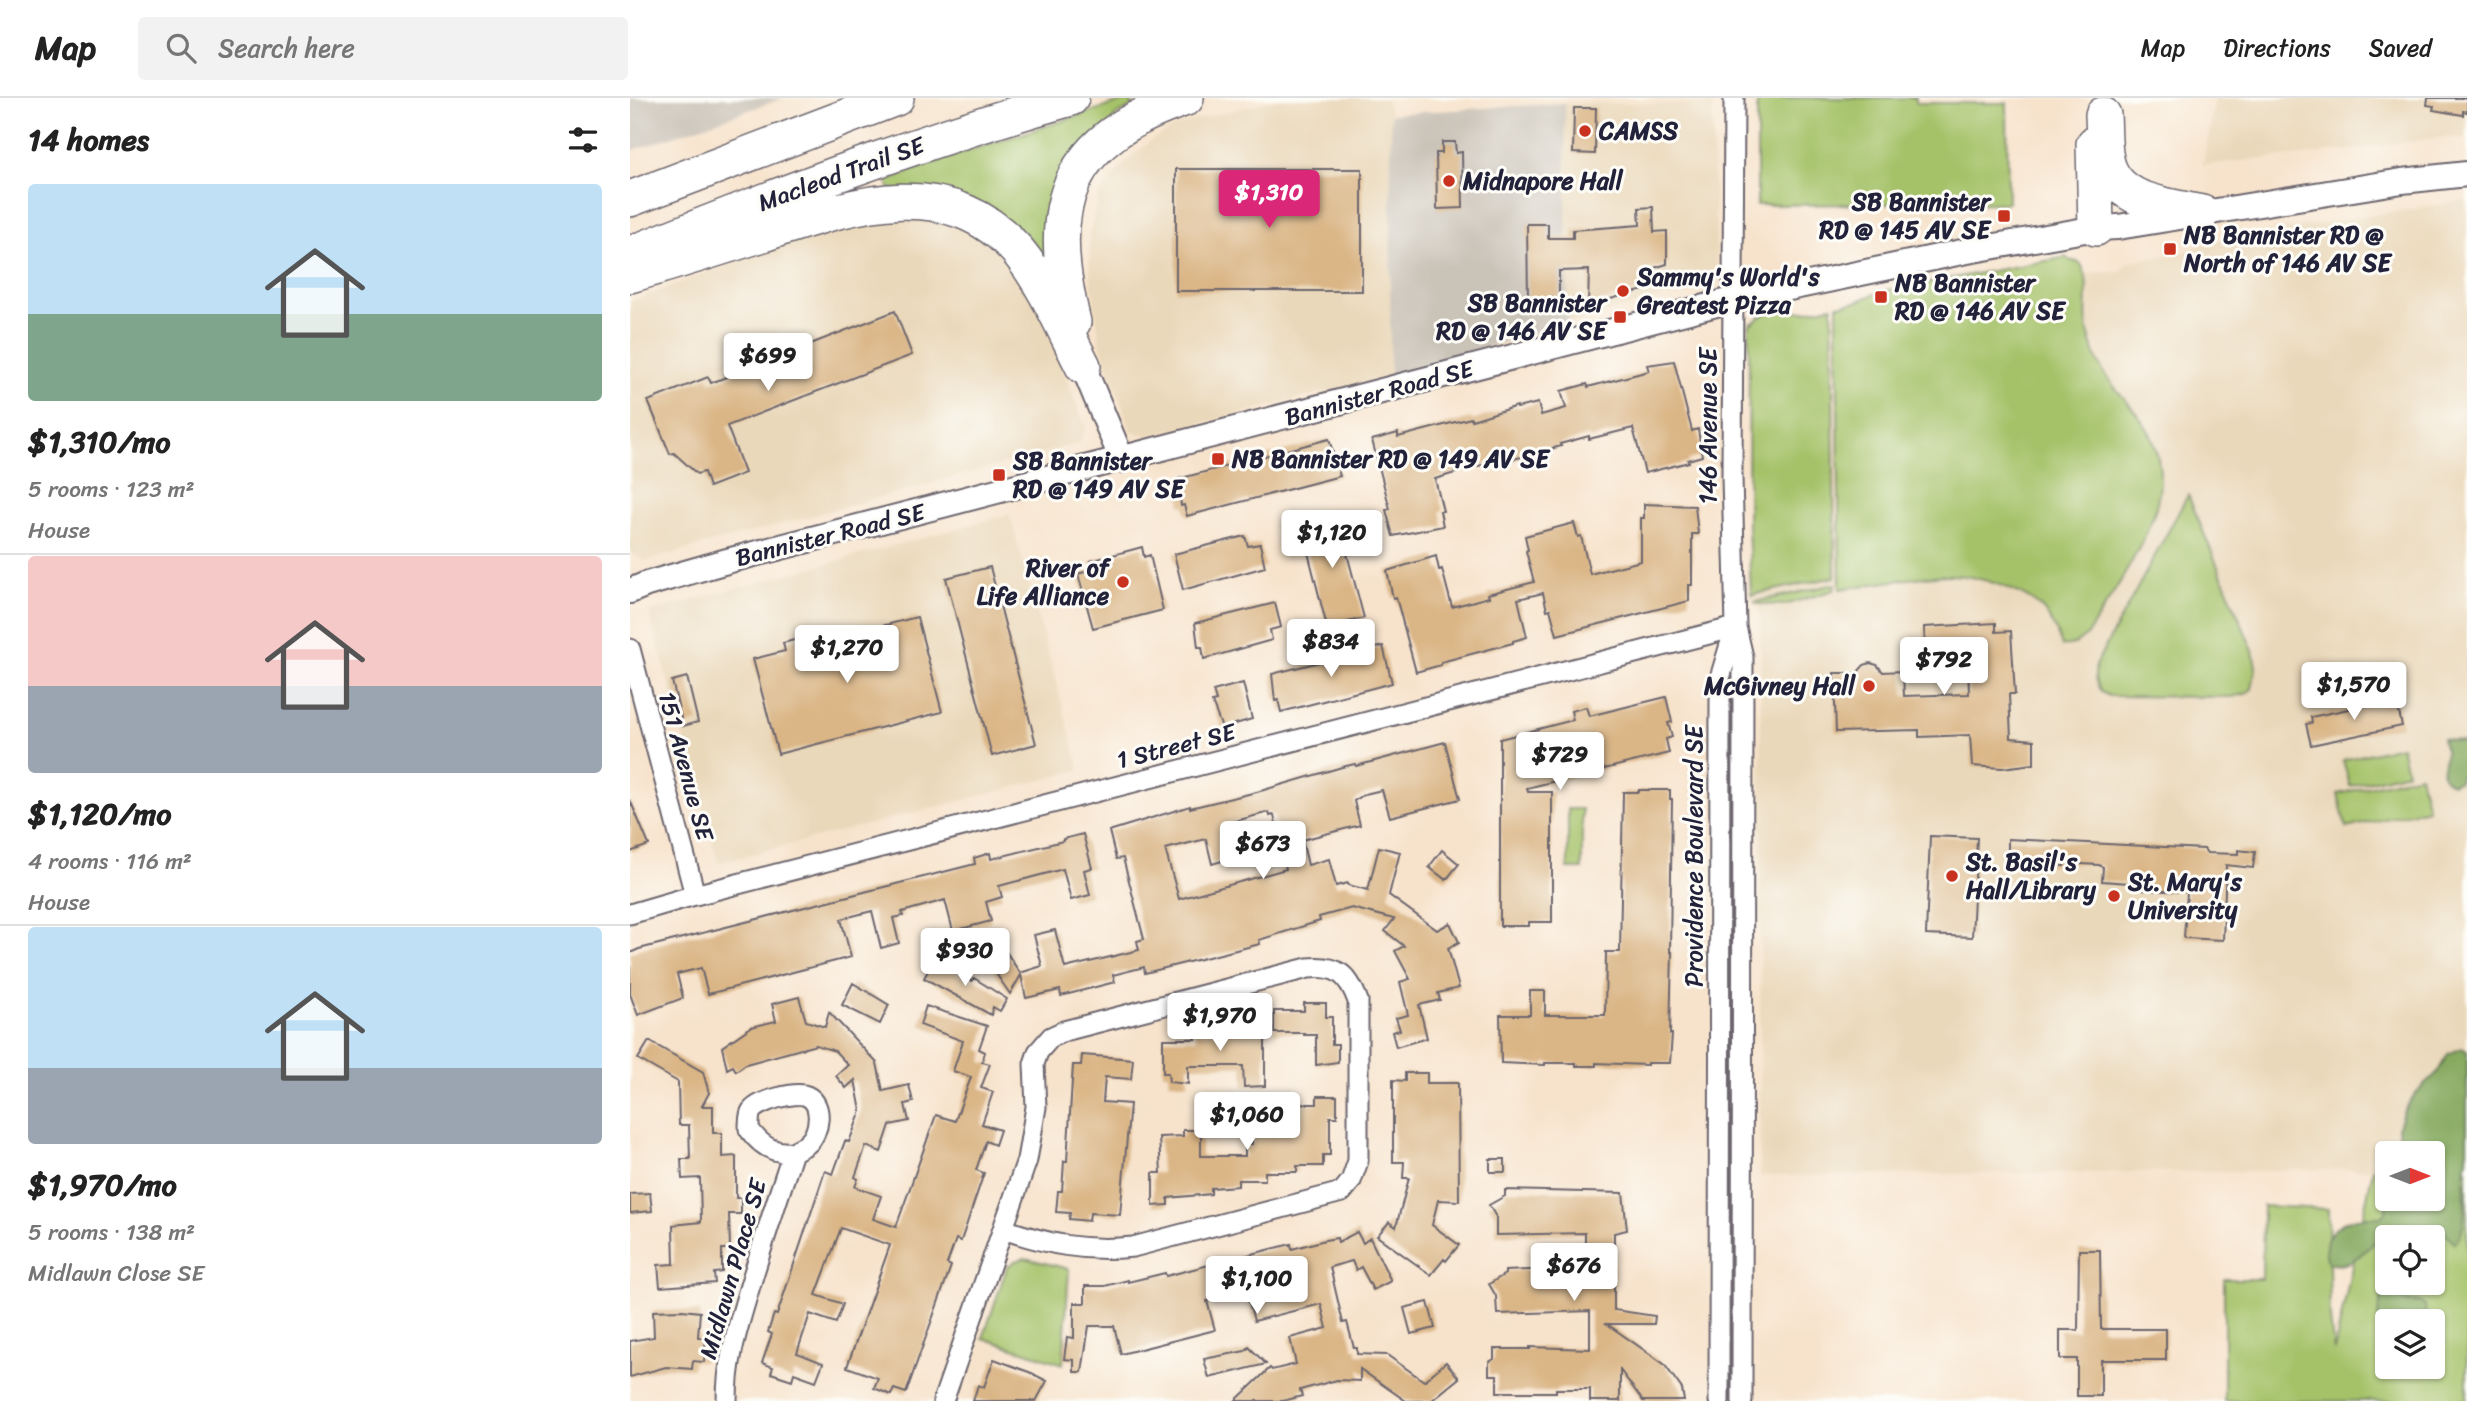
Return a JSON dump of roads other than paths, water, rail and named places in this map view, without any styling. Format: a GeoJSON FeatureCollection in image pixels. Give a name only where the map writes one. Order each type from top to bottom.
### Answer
{"type":"FeatureCollection","features":[{"type":"Feature","properties":{"kind":"highway","name":"Macleod Trail SE"},"geometry":{"type":"LineString","coordinates":[[630,199],[896,98]]}},
{"type":"Feature","properties":{"kind":"highway"},"geometry":{"type":"LineString","coordinates":[[1083,366],[1065,289],[1060,252],[1062,217],[1074,178],[1096,148],[1124,125],[1186,98]]}},
{"type":"Feature","properties":{"kind":"highway","name":"Macleod Trail SE"},"geometry":{"type":"LineString","coordinates":[[630,254],[738,211],[925,143],[1063,100]]}},
{"type":"Feature","properties":{"kind":"highway"},"geometry":{"type":"LineString","coordinates":[[2103,106],[2106,162],[2121,187],[2140,199],[2202,213]]}},
{"type":"Feature","properties":{"kind":"highway"},"geometry":{"type":"LineString","coordinates":[[2096,228],[2094,143],[2103,106]]}},
{"type":"Feature","properties":{"kind":"highway"},"geometry":{"type":"LineString","coordinates":[[630,182],[671,183]]}},
{"type":"Feature","properties":{"kind":"highway"},"geometry":{"type":"LineString","coordinates":[[630,275],[849,208],[899,201],[931,202],[961,210],[976,218],[1004,237],[1017,251],[1039,283],[1083,366]]}},
{"type":"Feature","properties":{"kind":"street","name":"146 Avenue SE"},"geometry":{"type":"LineString","coordinates":[[1734,98],[1732,477],[1736,627]]}},
{"type":"Feature","properties":{"kind":"street","name":"Bannister Road SE"},"geometry":{"type":"LineString","coordinates":[[630,591],[727,561],[1732,300],[1962,252],[2096,228],[2118,227],[2402,181],[2467,174]]}},
{"type":"Feature","properties":{"kind":"street"},"geometry":{"type":"LineString","coordinates":[[1083,366],[1122,460]]}},
{"type":"Feature","properties":{"kind":"street","name":"1 Street SE"},"geometry":{"type":"LineString","coordinates":[[630,914],[1736,627]]}},
{"type":"Feature","properties":{"kind":"street","name":"Providence Boulevard SE"},"geometry":{"type":"LineString","coordinates":[[1719,1401],[1720,678],[1736,627]]}},
{"type":"Feature","properties":{"kind":"street","name":"Providence Boulevard SE"},"geometry":{"type":"LineString","coordinates":[[1736,627],[1743,657],[1742,1401]]}},
{"type":"Feature","properties":{"kind":"street","name":"151 Avenue SE"},"geometry":{"type":"LineString","coordinates":[[630,649],[695,895]]}},
{"type":"Feature","properties":{"kind":"street"},"geometry":{"type":"LineString","coordinates":[[943,1401],[1027,1160],[1036,1107],[1034,1064],[1038,1052],[1051,1037],[1064,1031],[1308,968],[1324,966],[1337,971],[1353,986],[1358,1001],[1358,1161],[1351,1181],[1342,1192],[1133,1247],[1066,1247],[1003,1229]]}},
{"type":"Feature","properties":{"kind":"street","name":"Midlawn Place SE"},"geometry":{"type":"LineString","coordinates":[[727,1401],[732,1344],[793,1152]]}},
{"type":"Feature","properties":{"kind":"place","name":"CAMSS"},"geometry":{"type":"Point","coordinates":[1585,131]}},
{"type":"Feature","properties":{"kind":"place","name":"Midnapore Hall"},"geometry":{"type":"Point","coordinates":[1449,181]}},
{"type":"Feature","properties":{"kind":"place","name":"SB Bannister RD @ 145 AV SE"},"geometry":{"type":"Point","coordinates":[2004,216]}},
{"type":"Feature","properties":{"kind":"place","name":"NB Bannister RD @ North of 146 AV SE"},"geometry":{"type":"Point","coordinates":[2170,249]}},
{"type":"Feature","properties":{"kind":"place","name":"Sammy's World's Greatest Pizza"},"geometry":{"type":"Point","coordinates":[1623,291]}},
{"type":"Feature","properties":{"kind":"place","name":"NB Bannister RD @ 146 AV SE"},"geometry":{"type":"Point","coordinates":[1881,297]}},
{"type":"Feature","properties":{"kind":"place","name":"SB Bannister RD @ 146 AV SE"},"geometry":{"type":"Point","coordinates":[1620,317]}},
{"type":"Feature","properties":{"kind":"place","name":"NB Bannister RD @ 149 AV SE"},"geometry":{"type":"Point","coordinates":[1218,459]}},
{"type":"Feature","properties":{"kind":"place","name":"SB Bannister RD @ 149 AV SE"},"geometry":{"type":"Point","coordinates":[999,475]}},
{"type":"Feature","properties":{"kind":"place","name":"River of Life Alliance"},"geometry":{"type":"Point","coordinates":[1123,582]}},
{"type":"Feature","properties":{"kind":"place","name":"McGivney Hall"},"geometry":{"type":"Point","coordinates":[1869,686]}},
{"type":"Feature","properties":{"kind":"place","name":"St. Basil's Hall/Library"},"geometry":{"type":"Point","coordinates":[1952,876]}},
{"type":"Feature","properties":{"kind":"place","name":"St. Mary's University"},"geometry":{"type":"Point","coordinates":[2114,896]}}]}
